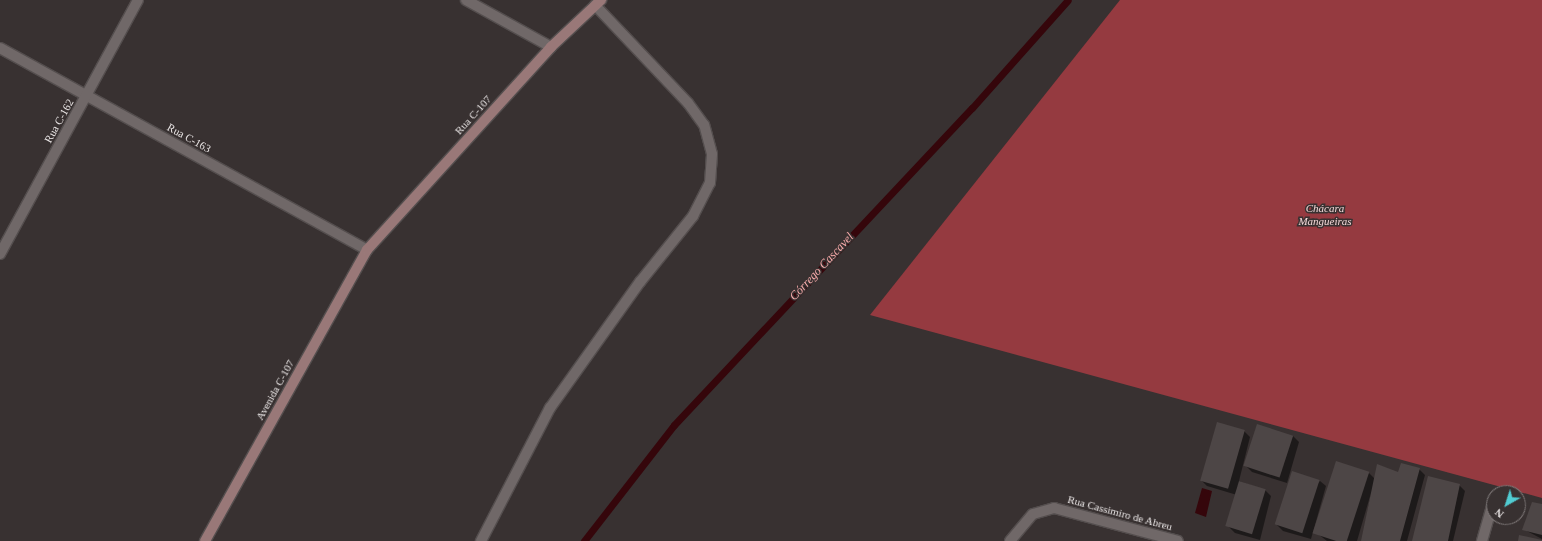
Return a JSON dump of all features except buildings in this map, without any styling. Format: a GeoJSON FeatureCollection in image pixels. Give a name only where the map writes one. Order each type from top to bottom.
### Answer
{"type":"FeatureCollection","features":[{"type":"Feature","properties":{"kind":"main road","name":"Rua C-107"},"geometry":{"type":"LineString","coordinates":[[367,250],[551,47],[598,3]]}},
{"type":"Feature","properties":{"kind":"main road","name":"Avenida C-107"},"geometry":{"type":"LineString","coordinates":[[205,541],[367,250]]}},
{"type":"Feature","properties":{"kind":"street","name":"Rua C-162"},"geometry":{"type":"LineString","coordinates":[[0,254],[138,0]]}},
{"type":"Feature","properties":{"kind":"street"},"geometry":{"type":"LineString","coordinates":[[466,0],[551,47]]}},
{"type":"Feature","properties":{"kind":"street"},"geometry":{"type":"LineString","coordinates":[[481,541],[550,408],[640,282],[693,216],[710,183],[712,154],[704,125],[688,103],[598,3]]}},
{"type":"Feature","properties":{"kind":"street","name":"Rua C-163"},"geometry":{"type":"LineString","coordinates":[[0,48],[367,250]]}},
{"type":"Feature","properties":{"kind":"street","name":"Rua Cassimiro de Abreu"},"geometry":{"type":"LineString","coordinates":[[1010,541],[1033,514],[1054,508],[1178,541]]}},
{"type":"Feature","properties":{"kind":"street"},"geometry":{"type":"LineString","coordinates":[[1482,541],[1486,525]]}},
{"type":"Feature","properties":{"kind":"green space","name":"Chácara Mangueiras"},"geometry":{"type":"Polygon","coordinates":[[[1120,0],[1542,0],[1542,498],[1526,494],[1526,485],[1494,485],[870,315],[1120,0]]]}},
{"type":"Feature","properties":{"kind":"shaded area"},"geometry":{"type":"Polygon","coordinates":[[[1202,488],[1212,491],[1206,517],[1195,513],[1202,488]]]}},
{"type":"Feature","properties":{"kind":"waterway","name":"Córrego Cascavel"},"geometry":{"type":"LineString","coordinates":[[584,541],[674,425],[972,108],[1068,0]]}}]}
